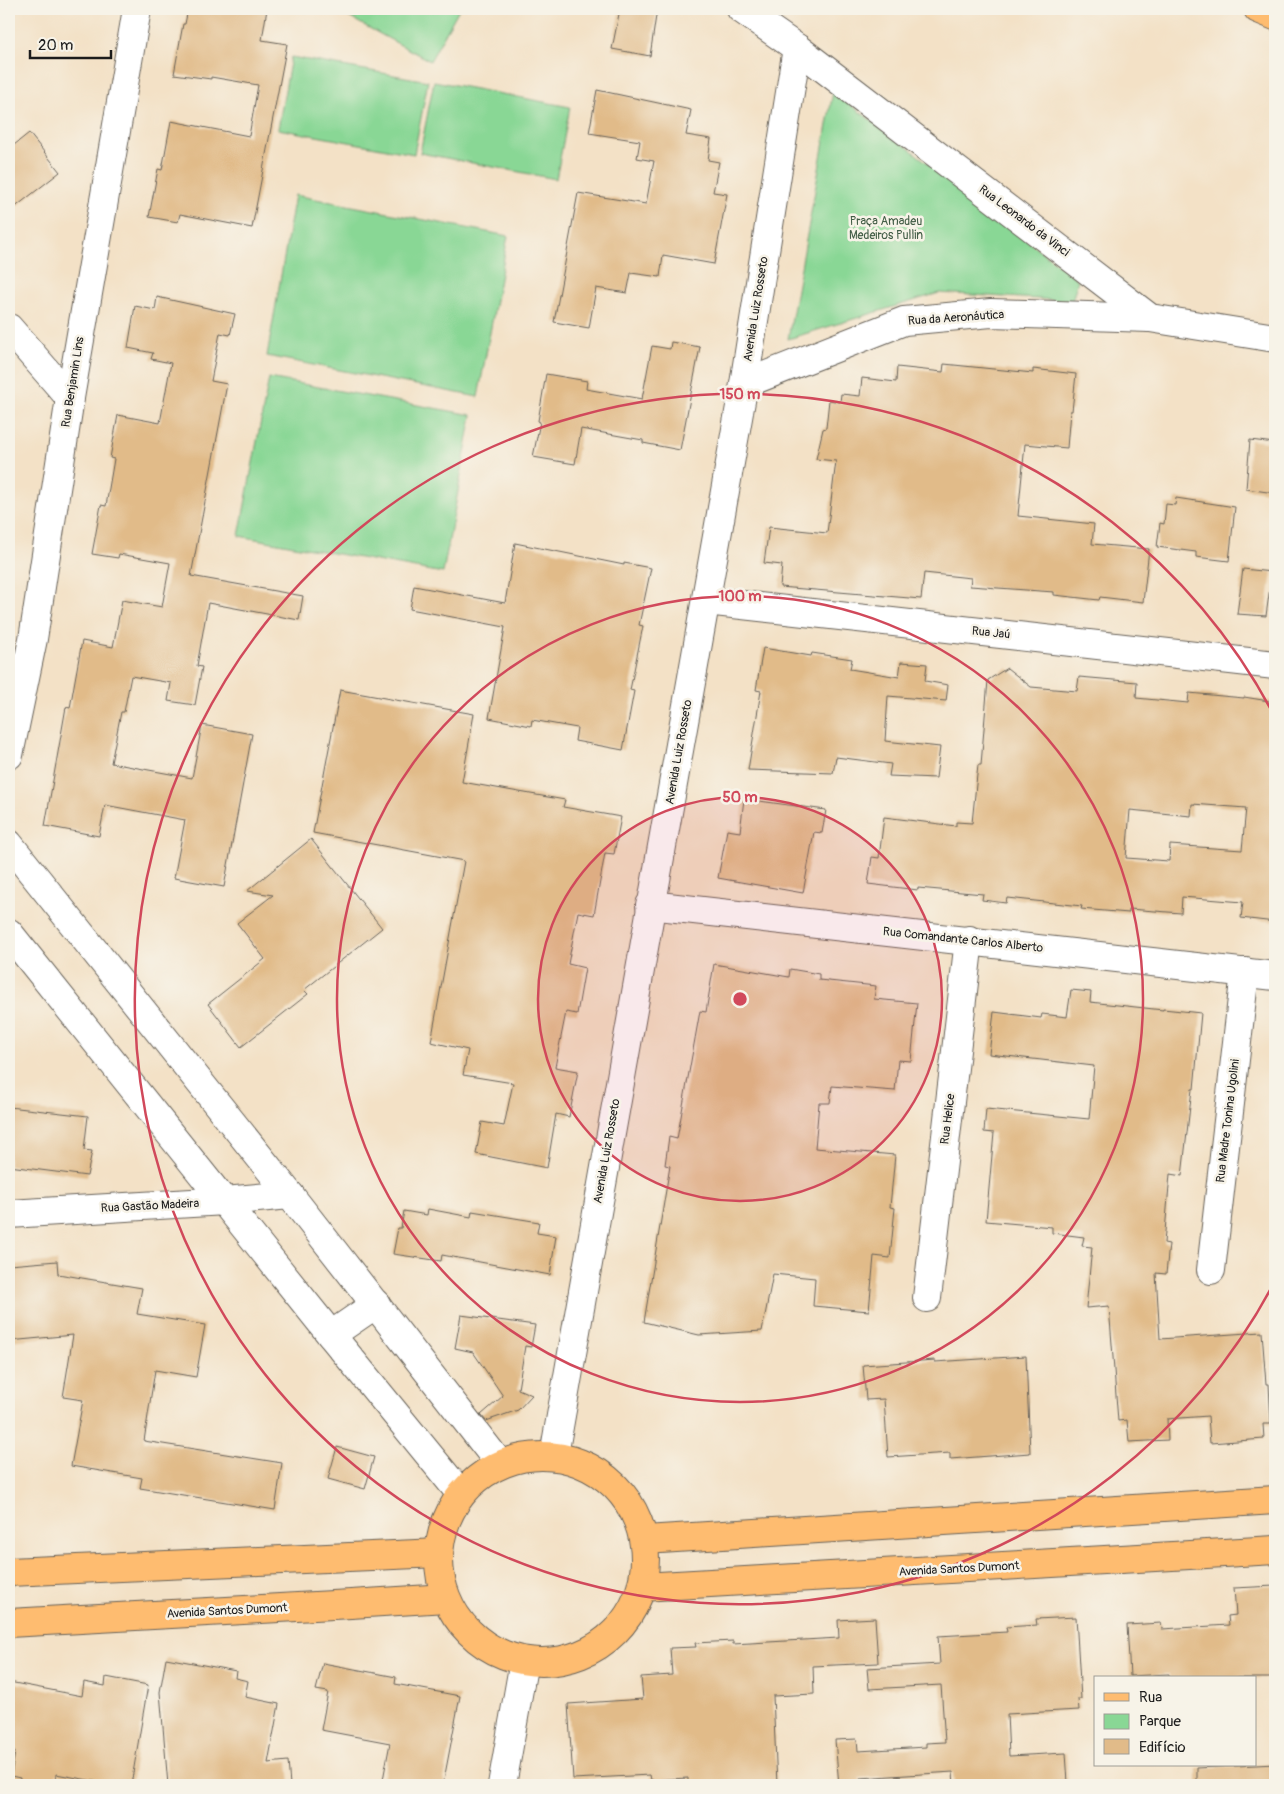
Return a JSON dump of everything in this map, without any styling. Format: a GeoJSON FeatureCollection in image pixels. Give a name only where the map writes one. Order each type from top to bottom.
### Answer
{"type":"FeatureCollection","features":[{"type":"Feature","properties":{"kind":"main road"},"geometry":{"type":"LineString","coordinates":[[1258,9],[1275,16]]}},
{"type":"Feature","properties":{"kind":"main road"},"geometry":{"type":"LineString","coordinates":[[554,1455],[586,1464],[614,1483],[634,1509],[645,1540],[646,1564],[642,1586],[630,1615],[609,1638],[584,1654],[554,1662],[524,1661],[491,1649],[464,1627],[446,1598],[440,1576],[439,1553],[445,1521],[461,1494],[500,1464],[554,1455]]}},
{"type":"Feature","properties":{"kind":"main road"},"geometry":{"type":"LineString","coordinates":[[645,1540],[1275,1500]]}},
{"type":"Feature","properties":{"kind":"main road","name":"Avenida Santos Dumont"},"geometry":{"type":"LineString","coordinates":[[642,1586],[1275,1550]]}},
{"type":"Feature","properties":{"kind":"main road"},"geometry":{"type":"LineString","coordinates":[[9,1572],[439,1553]]}},
{"type":"Feature","properties":{"kind":"main road","name":"Avenida Santos Dumont"},"geometry":{"type":"LineString","coordinates":[[9,1623],[446,1598]]}},
{"type":"Feature","properties":{"kind":"street","name":"Rua Benjamin Lins"},"geometry":{"type":"LineString","coordinates":[[9,755],[33,639],[70,398],[137,9]]}},
{"type":"Feature","properties":{"kind":"street"},"geometry":{"type":"LineString","coordinates":[[741,9],[797,48]]}},
{"type":"Feature","properties":{"kind":"street","name":"Rua Leonardo da Vinci"},"geometry":{"type":"LineString","coordinates":[[797,48],[1150,318],[1275,338]]}},
{"type":"Feature","properties":{"kind":"street","name":"Avenida Luiz Rosseto"},"geometry":{"type":"LineString","coordinates":[[554,1455],[744,384],[797,48]]}},
{"type":"Feature","properties":{"kind":"street","name":"Rua da Aeronáutica"},"geometry":{"type":"LineString","coordinates":[[744,384],[904,321],[991,313],[1150,318]]}},
{"type":"Feature","properties":{"kind":"street"},"geometry":{"type":"LineString","coordinates":[[9,328],[70,398]]}},
{"type":"Feature","properties":{"kind":"street","name":"Rua Jaú"},"geometry":{"type":"LineString","coordinates":[[706,601],[1275,665]]}},
{"type":"Feature","properties":{"kind":"street"},"geometry":{"type":"LineString","coordinates":[[9,844],[290,1195],[500,1464]]}},
{"type":"Feature","properties":{"kind":"street","name":"Rua Comandante Carlos Alberto"},"geometry":{"type":"LineString","coordinates":[[650,906],[969,940],[1275,976]]}},
{"type":"Feature","properties":{"kind":"street"},"geometry":{"type":"LineString","coordinates":[[9,933],[331,1336],[461,1494]]}},
{"type":"Feature","properties":{"kind":"street","name":"Rua Helice"},"geometry":{"type":"LineString","coordinates":[[927,1298],[969,940]]}},
{"type":"Feature","properties":{"kind":"street","name":"Rua Madre Tonina Ugolini"},"geometry":{"type":"LineString","coordinates":[[1210,1270],[1244,972]]}},
{"type":"Feature","properties":{"kind":"street","name":"Rua Gastão Madeira"},"geometry":{"type":"LineString","coordinates":[[9,1214],[225,1201],[290,1195]]}},
{"type":"Feature","properties":{"kind":"street"},"geometry":{"type":"LineString","coordinates":[[331,1336],[376,1304]]}},
{"type":"Feature","properties":{"kind":"street"},"geometry":{"type":"LineString","coordinates":[[502,1785],[524,1661]]}},
{"type":"Feature","properties":{"kind":"green space"},"geometry":{"type":"Polygon","coordinates":[[[334,9],[459,9],[430,61],[334,9]]]}},
{"type":"Feature","properties":{"kind":"green space"},"geometry":{"type":"Polygon","coordinates":[[[291,57],[428,81],[414,154],[278,129],[291,57]]]}},
{"type":"Feature","properties":{"kind":"green space"},"geometry":{"type":"Polygon","coordinates":[[[434,81],[570,107],[556,179],[420,153],[434,81]]]}},
{"type":"Feature","properties":{"kind":"green space","name":"Praça Amadeu Medeiros Pullin"},"geometry":{"type":"Polygon","coordinates":[[[833,92],[1078,280],[1072,301],[939,293],[788,339],[833,92]]]}},
{"type":"Feature","properties":{"kind":"green space"},"geometry":{"type":"Polygon","coordinates":[[[295,195],[508,236],[478,397],[267,356],[295,195]]]}},
{"type":"Feature","properties":{"kind":"green space"},"geometry":{"type":"Polygon","coordinates":[[[269,378],[472,415],[443,573],[239,536],[269,378]]]}},
{"type":"Feature","properties":{"kind":"building"},"geometry":{"type":"Polygon","coordinates":[[[188,9],[267,9],[262,40],[287,44],[252,228],[180,214],[178,222],[149,217],[158,169],[162,170],[171,121],[249,136],[258,85],[211,77],[211,79],[174,74],[183,24],[185,24],[188,9]]]}},
{"type":"Feature","properties":{"kind":"building"},"geometry":{"type":"Polygon","coordinates":[[[620,9],[657,9],[650,56],[612,49],[620,9]]]}},
{"type":"Feature","properties":{"kind":"building"},"geometry":{"type":"Polygon","coordinates":[[[597,90],[691,110],[686,135],[711,139],[708,160],[719,162],[713,192],[727,194],[714,264],[663,255],[660,277],[631,273],[627,293],[596,288],[589,328],[554,322],[578,193],[646,204],[654,161],[637,158],[640,141],[589,133],[597,90]]]}},
{"type":"Feature","properties":{"kind":"building"},"geometry":{"type":"Polygon","coordinates":[[[29,133],[60,172],[9,212],[9,149],[29,133]]]}},
{"type":"Feature","properties":{"kind":"building"},"geometry":{"type":"Polygon","coordinates":[[[157,297],[235,314],[230,335],[220,333],[211,381],[227,384],[191,576],[303,596],[299,620],[208,603],[197,666],[202,667],[195,705],[168,701],[171,683],[131,676],[124,712],[121,712],[111,763],[192,778],[202,725],[252,734],[224,887],[174,878],[185,820],[105,805],[99,836],[45,826],[66,707],[70,708],[82,641],[113,647],[122,600],[162,607],[170,563],[119,554],[118,558],[92,554],[101,505],[106,506],[114,459],[110,458],[118,415],[160,423],[171,363],[151,359],[153,353],[128,348],[135,306],[155,310],[157,297]]]}},
{"type":"Feature","properties":{"kind":"building"},"geometry":{"type":"Polygon","coordinates":[[[671,342],[700,347],[680,450],[643,443],[643,440],[581,429],[575,464],[533,457],[546,374],[587,381],[586,389],[642,399],[652,346],[670,349],[671,342]]]}},
{"type":"Feature","properties":{"kind":"building"},"geometry":{"type":"Polygon","coordinates":[[[944,364],[1033,373],[1033,369],[1076,374],[1067,448],[1025,444],[1018,516],[1094,524],[1092,544],[1149,549],[1143,602],[1100,597],[1099,600],[1054,595],[1054,592],[970,586],[971,578],[924,573],[921,599],[780,587],[782,565],[764,563],[769,527],[827,533],[836,461],[816,459],[823,429],[826,428],[829,400],[840,402],[841,394],[860,396],[862,378],[896,382],[897,367],[943,372],[944,364]]]}},
{"type":"Feature","properties":{"kind":"building"},"geometry":{"type":"Polygon","coordinates":[[[1250,440],[1275,443],[1275,493],[1246,489],[1250,440]]]}},
{"type":"Feature","properties":{"kind":"building"},"geometry":{"type":"Polygon","coordinates":[[[1176,498],[1235,507],[1229,561],[1196,557],[1196,552],[1157,547],[1160,523],[1164,524],[1166,504],[1175,505],[1176,498]]]}},
{"type":"Feature","properties":{"kind":"building"},"geometry":{"type":"Polygon","coordinates":[[[515,543],[624,565],[624,563],[651,568],[639,625],[643,626],[630,690],[634,691],[623,750],[575,741],[577,728],[532,720],[531,726],[489,718],[505,627],[410,609],[414,586],[505,603],[515,543]]]}},
{"type":"Feature","properties":{"kind":"building"},"geometry":{"type":"Polygon","coordinates":[[[1243,569],[1272,572],[1266,616],[1237,614],[1243,569]]]}},
{"type":"Feature","properties":{"kind":"building"},"geometry":{"type":"Polygon","coordinates":[[[763,648],[811,656],[812,653],[852,659],[850,669],[899,677],[901,662],[927,664],[925,681],[948,685],[946,701],[888,696],[885,741],[940,747],[936,778],[889,776],[891,764],[836,757],[833,773],[748,770],[761,691],[756,690],[763,648]]]}},
{"type":"Feature","properties":{"kind":"building"},"geometry":{"type":"Polygon","coordinates":[[[1007,668],[1031,687],[1077,691],[1079,677],[1137,682],[1136,698],[1188,703],[1189,693],[1244,697],[1275,702],[1275,922],[1241,918],[1243,902],[1182,897],[1181,913],[1129,909],[1129,913],[1081,909],[1082,906],[1007,898],[1006,903],[982,900],[983,894],[918,888],[918,890],[868,884],[872,857],[879,858],[884,817],[956,826],[956,822],[972,823],[978,765],[981,765],[988,680],[1007,668]],[[1192,804],[1191,816],[1130,810],[1126,858],[1169,861],[1170,845],[1242,850],[1246,808],[1192,804]]]}},
{"type":"Feature","properties":{"kind":"building"},"geometry":{"type":"Polygon","coordinates":[[[340,690],[474,714],[462,782],[565,800],[563,807],[621,817],[614,854],[605,853],[594,915],[578,912],[568,964],[585,968],[577,1014],[566,1012],[555,1067],[578,1071],[569,1117],[556,1114],[547,1168],[476,1154],[482,1122],[504,1126],[513,1083],[463,1075],[468,1050],[431,1042],[464,861],[313,833],[340,690]]]}},
{"type":"Feature","properties":{"kind":"building"},"geometry":{"type":"Polygon","coordinates":[[[744,799],[826,810],[822,833],[814,832],[803,893],[718,878],[727,830],[740,832],[744,799]]]}},
{"type":"Feature","properties":{"kind":"building"},"geometry":{"type":"Polygon","coordinates":[[[311,839],[382,928],[304,990],[308,994],[241,1047],[208,1004],[265,959],[237,923],[273,895],[247,891],[311,839]]]}},
{"type":"Feature","properties":{"kind":"building"},"geometry":{"type":"Polygon","coordinates":[[[714,964],[789,977],[790,969],[819,974],[819,980],[876,986],[874,999],[917,1003],[911,1061],[898,1060],[895,1091],[832,1086],[830,1103],[819,1103],[815,1148],[895,1155],[890,1207],[895,1208],[890,1258],[874,1256],[869,1311],[813,1306],[815,1278],[773,1274],[762,1331],[699,1335],[644,1322],[670,1166],[665,1165],[669,1137],[677,1139],[700,1011],[706,1012],[714,964]]]}},
{"type":"Feature","properties":{"kind":"building"},"geometry":{"type":"Polygon","coordinates":[[[1071,990],[1091,992],[1090,1002],[1201,1013],[1194,1089],[1192,1089],[1182,1176],[1170,1174],[1164,1243],[1169,1244],[1166,1274],[1156,1273],[1160,1339],[1262,1332],[1266,1384],[1269,1384],[1271,1424],[1263,1424],[1264,1439],[1210,1443],[1208,1416],[1167,1419],[1168,1440],[1129,1442],[1127,1420],[1118,1421],[1109,1306],[1086,1308],[1092,1247],[1082,1246],[1084,1237],[1052,1233],[1052,1227],[986,1221],[994,1133],[984,1132],[986,1109],[1089,1119],[1094,1066],[989,1054],[994,1012],[1041,1018],[1042,1014],[1067,1017],[1071,990]]]}},
{"type":"Feature","properties":{"kind":"building"},"geometry":{"type":"Polygon","coordinates":[[[9,1107],[88,1116],[84,1150],[92,1151],[87,1176],[9,1166],[9,1107]]]}},
{"type":"Feature","properties":{"kind":"building"},"geometry":{"type":"Polygon","coordinates":[[[428,1209],[471,1217],[472,1211],[539,1222],[537,1233],[556,1236],[550,1275],[442,1255],[441,1261],[393,1254],[398,1228],[401,1228],[404,1211],[427,1215],[428,1209]]]}},
{"type":"Feature","properties":{"kind":"building"},"geometry":{"type":"Polygon","coordinates":[[[57,1261],[58,1274],[142,1288],[137,1314],[205,1325],[196,1377],[155,1370],[144,1441],[282,1463],[275,1510],[140,1488],[142,1478],[71,1466],[83,1400],[63,1397],[73,1335],[9,1341],[9,1265],[57,1261]]]}},
{"type":"Feature","properties":{"kind":"building"},"geometry":{"type":"Polygon","coordinates":[[[461,1315],[535,1325],[531,1347],[525,1346],[518,1389],[532,1395],[518,1410],[486,1421],[481,1415],[503,1396],[473,1352],[455,1348],[461,1315]]]}},
{"type":"Feature","properties":{"kind":"building"},"geometry":{"type":"Polygon","coordinates":[[[1026,1356],[1030,1453],[950,1459],[950,1453],[888,1457],[884,1399],[866,1400],[863,1365],[1026,1356]]]}},
{"type":"Feature","properties":{"kind":"building"},"geometry":{"type":"Polygon","coordinates":[[[337,1447],[374,1457],[365,1489],[328,1479],[337,1447]]]}},
{"type":"Feature","properties":{"kind":"building"},"geometry":{"type":"Polygon","coordinates":[[[1275,1586],[1275,1678],[1256,1678],[1256,1676],[1169,1676],[1169,1674],[1130,1676],[1127,1625],[1161,1623],[1162,1629],[1229,1625],[1228,1616],[1236,1615],[1234,1588],[1275,1586]]]}},
{"type":"Feature","properties":{"kind":"building"},"geometry":{"type":"Polygon","coordinates":[[[1076,1617],[1081,1699],[1078,1699],[1079,1710],[1007,1714],[1009,1756],[1066,1753],[1068,1783],[954,1785],[953,1772],[860,1778],[860,1785],[839,1785],[835,1740],[857,1739],[858,1751],[926,1747],[926,1743],[945,1742],[941,1685],[869,1689],[867,1668],[940,1664],[938,1636],[1007,1632],[1006,1627],[1037,1625],[1036,1619],[1076,1617]]]}},
{"type":"Feature","properties":{"kind":"building"},"geometry":{"type":"Polygon","coordinates":[[[875,1618],[878,1663],[813,1666],[814,1694],[773,1696],[777,1785],[688,1785],[688,1778],[651,1780],[650,1775],[573,1779],[568,1704],[643,1699],[641,1677],[672,1675],[670,1648],[696,1647],[695,1643],[733,1641],[733,1644],[839,1638],[838,1620],[875,1618]]]}},
{"type":"Feature","properties":{"kind":"building"},"geometry":{"type":"Polygon","coordinates":[[[166,1658],[236,1671],[235,1678],[248,1681],[245,1697],[279,1704],[268,1763],[288,1761],[290,1785],[168,1785],[160,1692],[166,1658]]]}},
{"type":"Feature","properties":{"kind":"building"},"geometry":{"type":"Polygon","coordinates":[[[323,1663],[396,1677],[395,1684],[460,1696],[443,1785],[382,1785],[390,1743],[321,1730],[328,1692],[316,1690],[323,1663]]]}},
{"type":"Feature","properties":{"kind":"building"},"geometry":{"type":"Polygon","coordinates":[[[106,1677],[148,1685],[131,1785],[115,1785],[56,1774],[55,1785],[19,1785],[20,1778],[11,1776],[15,1752],[9,1751],[9,1682],[82,1696],[84,1682],[105,1686],[106,1677]]]}},
{"type":"Feature","properties":{"kind":"building"},"geometry":{"type":"Polygon","coordinates":[[[1275,1764],[1275,1785],[1197,1785],[1197,1768],[1275,1764]]]}}]}
